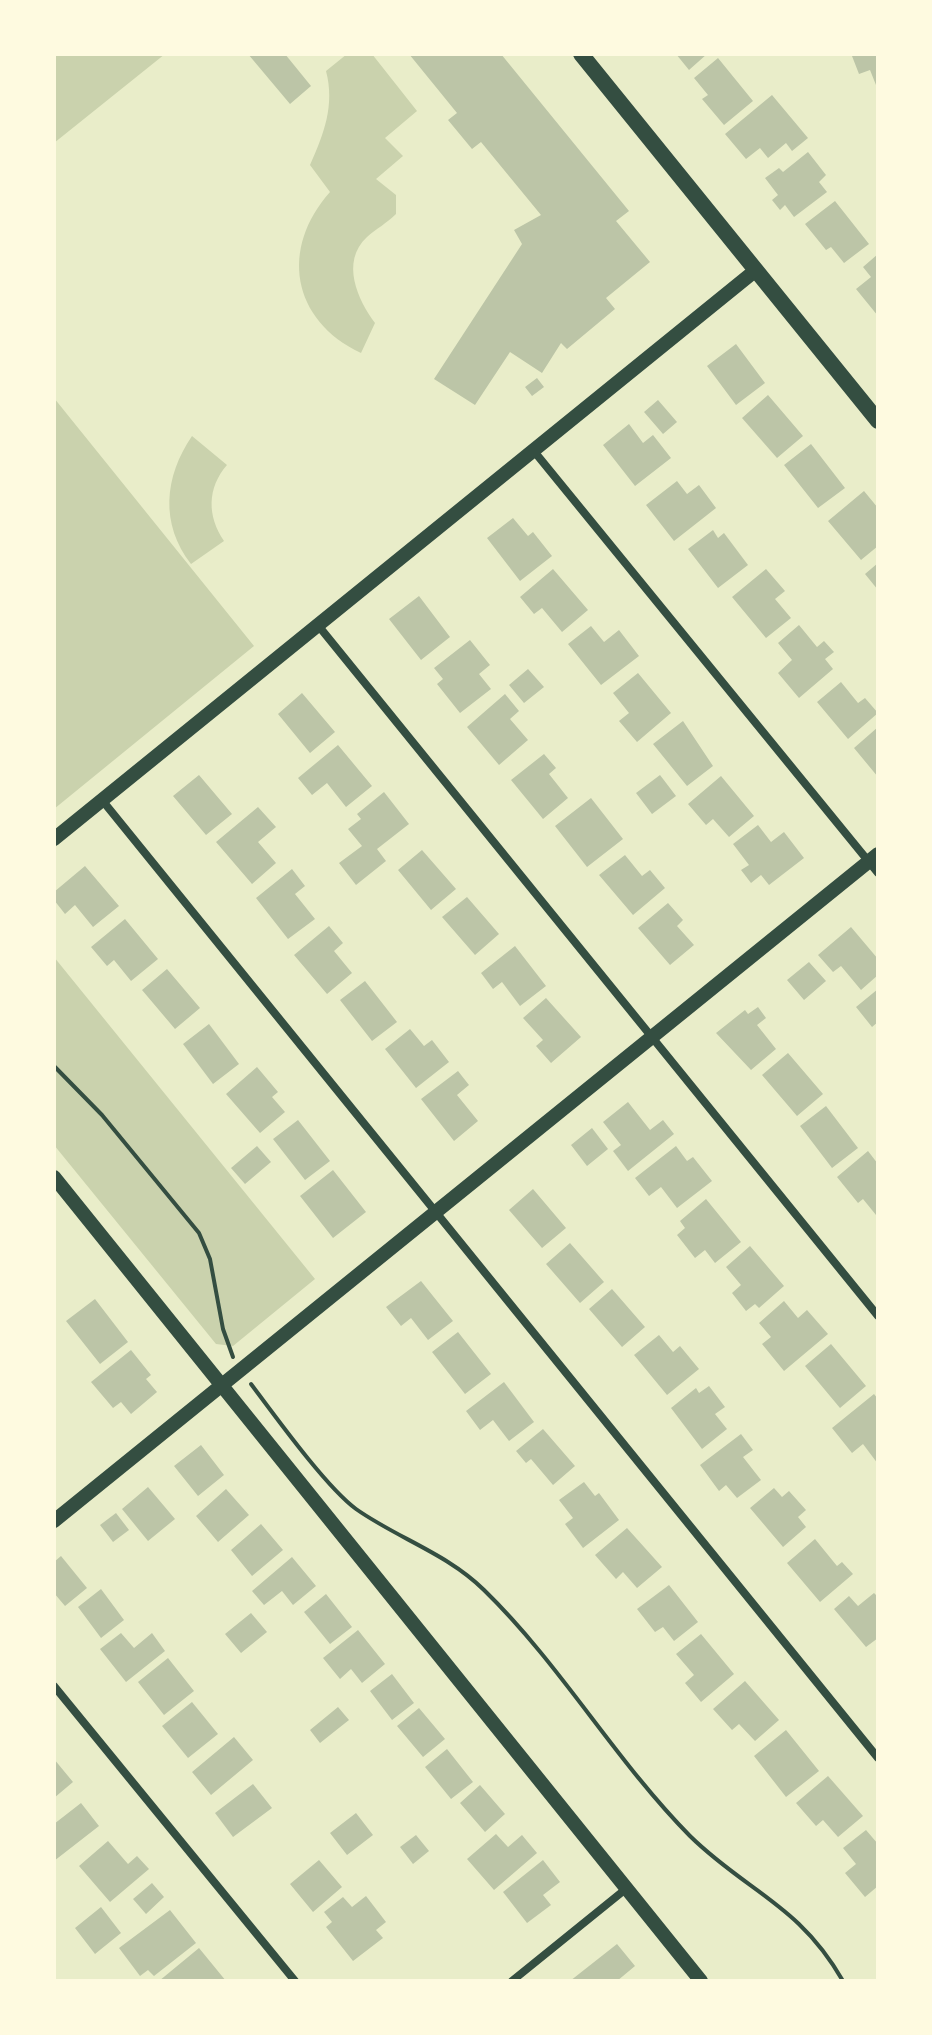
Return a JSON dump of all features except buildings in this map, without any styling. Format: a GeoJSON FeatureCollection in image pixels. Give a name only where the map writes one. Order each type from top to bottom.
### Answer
{"type":"FeatureCollection","features":[{"type":"Feature","properties":{"kind":"main road"},"geometry":{"type":"LineString","coordinates":[[581,54],[878,421]]}},
{"type":"Feature","properties":{"kind":"street"},"geometry":{"type":"LineString","coordinates":[[54,839],[756,270]]}},
{"type":"Feature","properties":{"kind":"street"},"geometry":{"type":"LineString","coordinates":[[54,1521],[875,863],[533,450]]}},
{"type":"Feature","properties":{"kind":"street"},"geometry":{"type":"LineString","coordinates":[[317,624],[878,1316]]}},
{"type":"Feature","properties":{"kind":"street"},"geometry":{"type":"LineString","coordinates":[[102,800],[878,1758]]}},
{"type":"Feature","properties":{"kind":"street"},"geometry":{"type":"LineString","coordinates":[[54,1177],[701,1981]]}},
{"type":"Feature","properties":{"kind":"street"},"geometry":{"type":"LineString","coordinates":[[54,1686],[295,1981]]}},
{"type":"Feature","properties":{"kind":"street"},"geometry":{"type":"LineString","coordinates":[[512,1981],[627,1888]]}},
{"type":"Feature","properties":{"kind":"path"},"geometry":{"type":"LineString","coordinates":[[54,1066],[102,1115],[199,1233],[210,1259],[227,1343],[242,1371],[350,1504],[455,1567],[482,1587],[530,1640],[679,1824],[708,1852],[794,1916],[825,1953],[843,1981]]}},
{"type":"Feature","properties":{"kind":"green space"},"geometry":{"type":"Polygon","coordinates":[[[54,54],[165,54],[54,143],[54,54]]]}},
{"type":"Feature","properties":{"kind":"green space"},"geometry":{"type":"Polygon","coordinates":[[[347,54],[372,54],[417,111],[385,138],[403,156],[376,179],[396,195],[396,214],[367,237],[354,258],[354,281],[375,323],[361,353],[338,339],[320,322],[307,302],[300,281],[299,259],[304,236],[314,214],[330,192],[310,165],[329,108],[326,71],[347,54]]]}},
{"type":"Feature","properties":{"kind":"green space"},"geometry":{"type":"Polygon","coordinates":[[[54,398],[254,646],[54,809],[54,398]]]}},
{"type":"Feature","properties":{"kind":"green space"},"geometry":{"type":"Polygon","coordinates":[[[192,436],[227,465],[216,483],[212,502],[214,522],[224,541],[191,564],[174,533],[169,500],[176,468],[192,436]]]}},
{"type":"Feature","properties":{"kind":"green space"},"geometry":{"type":"Polygon","coordinates":[[[54,957],[315,1279],[233,1346],[216,1344],[54,1145],[54,957]]]}}]}
